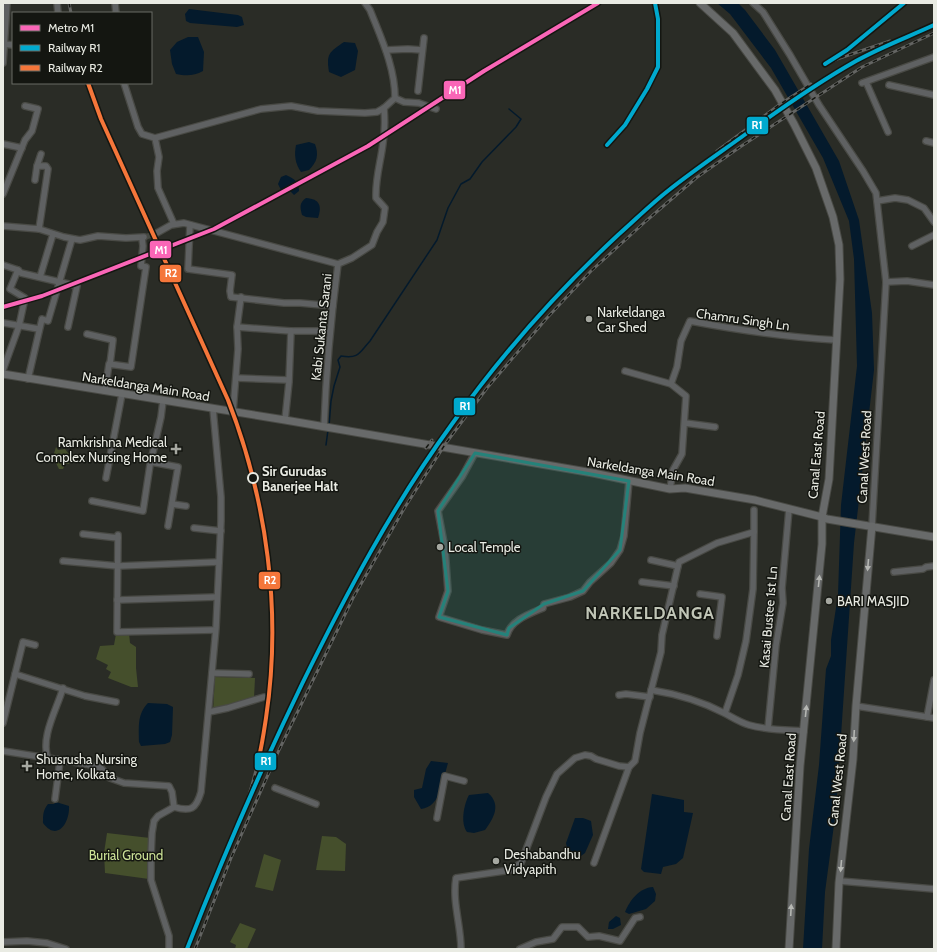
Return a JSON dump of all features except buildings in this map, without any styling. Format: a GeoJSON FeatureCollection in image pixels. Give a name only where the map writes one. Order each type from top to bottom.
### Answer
{"type":"FeatureCollection","features":[{"type":"Feature","properties":{"kind":"main road","name":"Canal East Road"},"geometry":{"type":"LineString","coordinates":[[700,3],[733,32],[775,90],[816,168],[833,217],[839,245],[840,279],[829,478],[800,766],[789,949]]}},
{"type":"Feature","properties":{"kind":"main road","name":"Narkeldanga Main Road"},"geometry":{"type":"LineString","coordinates":[[3,374],[285,420],[592,473],[670,489],[685,488],[755,500],[825,518],[868,526]]}},
{"type":"Feature","properties":{"kind":"main road"},"geometry":{"type":"LineString","coordinates":[[868,526],[934,536]]}},
{"type":"Feature","properties":{"kind":"main road","name":"Canal West Road"},"geometry":{"type":"LineString","coordinates":[[836,949],[840,881],[853,759],[868,526]]}},
{"type":"Feature","properties":{"kind":"street"},"geometry":{"type":"LineString","coordinates":[[3,63],[7,3]]}},
{"type":"Feature","properties":{"kind":"street"},"geometry":{"type":"LineString","coordinates":[[124,84],[138,127],[142,134],[155,138],[261,108],[291,106],[318,111],[364,113],[377,112],[395,98],[395,87],[386,50],[370,10],[365,3]]}},
{"type":"Feature","properties":{"kind":"street","name":"Canal West Road"},"geometry":{"type":"LineString","coordinates":[[753,3],[763,12],[819,105],[876,193],[886,282],[868,526]]}},
{"type":"Feature","properties":{"kind":"street"},"geometry":{"type":"LineString","coordinates":[[418,91],[424,38]]}},
{"type":"Feature","properties":{"kind":"street"},"geometry":{"type":"LineString","coordinates":[[386,50],[422,50]]}},
{"type":"Feature","properties":{"kind":"street"},"geometry":{"type":"LineString","coordinates":[[888,132],[864,82],[934,57]]}},
{"type":"Feature","properties":{"kind":"street"},"geometry":{"type":"LineString","coordinates":[[889,85],[934,95]]}},
{"type":"Feature","properties":{"kind":"street"},"geometry":{"type":"LineString","coordinates":[[395,98],[404,102],[419,103],[436,108]]}},
{"type":"Feature","properties":{"kind":"street"},"geometry":{"type":"LineString","coordinates":[[3,194],[25,140],[32,130],[38,109],[25,106]]}},
{"type":"Feature","properties":{"kind":"street","name":"Kabi Sukanta Sarani"},"geometry":{"type":"LineString","coordinates":[[324,427],[330,331],[338,264],[352,258],[372,245],[383,222],[385,208],[376,198],[375,187],[383,143],[385,125],[384,108]]}},
{"type":"Feature","properties":{"kind":"street"},"geometry":{"type":"LineString","coordinates":[[155,138],[158,157],[158,188],[174,224]]}},
{"type":"Feature","properties":{"kind":"street"},"geometry":{"type":"LineString","coordinates":[[926,141],[934,143]]}},
{"type":"Feature","properties":{"kind":"street"},"geometry":{"type":"LineString","coordinates":[[3,144],[22,148]]}},
{"type":"Feature","properties":{"kind":"street"},"geometry":{"type":"LineString","coordinates":[[35,180],[41,154]]}},
{"type":"Feature","properties":{"kind":"street"},"geometry":{"type":"LineString","coordinates":[[37,166],[46,166],[48,169],[39,229]]}},
{"type":"Feature","properties":{"kind":"street"},"geometry":{"type":"LineString","coordinates":[[877,201],[895,198],[908,200],[924,208],[934,222]]}},
{"type":"Feature","properties":{"kind":"street"},"geometry":{"type":"LineString","coordinates":[[155,234],[171,225],[184,223],[216,230],[338,264]]}},
{"type":"Feature","properties":{"kind":"street"},"geometry":{"type":"LineString","coordinates":[[190,225],[188,269],[232,275],[230,290],[231,297],[284,303],[333,306]]}},
{"type":"Feature","properties":{"kind":"street"},"geometry":{"type":"LineString","coordinates":[[3,226],[39,229],[53,234],[80,240],[98,236],[144,237],[141,266],[146,267],[131,367],[110,364]]}},
{"type":"Feature","properties":{"kind":"street"},"geometry":{"type":"LineString","coordinates":[[40,277],[53,234]]}},
{"type":"Feature","properties":{"kind":"street"},"geometry":{"type":"LineString","coordinates":[[912,246],[934,234]]}},
{"type":"Feature","properties":{"kind":"street"},"geometry":{"type":"LineString","coordinates":[[28,379],[42,319],[48,321],[72,239]]}},
{"type":"Feature","properties":{"kind":"street"},"geometry":{"type":"LineString","coordinates":[[3,265],[18,270],[21,273],[77,286],[68,326]]}},
{"type":"Feature","properties":{"kind":"street"},"geometry":{"type":"LineString","coordinates":[[3,370],[19,326],[25,298],[10,289],[18,270]]}},
{"type":"Feature","properties":{"kind":"street"},"geometry":{"type":"LineString","coordinates":[[886,282],[907,281],[934,285]]}},
{"type":"Feature","properties":{"kind":"street"},"geometry":{"type":"LineString","coordinates":[[233,412],[240,297]]}},
{"type":"Feature","properties":{"kind":"street","name":"Chamru Singh Ln"},"geometry":{"type":"LineString","coordinates":[[671,384],[677,367],[682,341],[690,321],[740,330],[836,340]]}},
{"type":"Feature","properties":{"kind":"street"},"geometry":{"type":"LineString","coordinates":[[4,323],[39,329]]}},
{"type":"Feature","properties":{"kind":"street"},"geometry":{"type":"LineString","coordinates":[[237,327],[330,331]]}},
{"type":"Feature","properties":{"kind":"street"},"geometry":{"type":"LineString","coordinates":[[285,420],[291,330]]}},
{"type":"Feature","properties":{"kind":"street"},"geometry":{"type":"LineString","coordinates":[[87,334],[113,340],[105,391]]}},
{"type":"Feature","properties":{"kind":"street"},"geometry":{"type":"LineString","coordinates":[[625,371],[671,384],[686,396],[682,454],[673,470],[670,489]]}},
{"type":"Feature","properties":{"kind":"street"},"geometry":{"type":"LineString","coordinates":[[236,378],[288,380]]}},
{"type":"Feature","properties":{"kind":"street"},"geometry":{"type":"LineString","coordinates":[[106,478],[122,394]]}},
{"type":"Feature","properties":{"kind":"street"},"geometry":{"type":"LineString","coordinates":[[92,501],[143,511],[162,401]]}},
{"type":"Feature","properties":{"kind":"street"},"geometry":{"type":"LineString","coordinates":[[169,949],[169,936],[151,880],[152,833],[154,821],[158,816],[174,807],[184,810],[190,809],[197,805],[201,792],[212,673],[221,531],[221,497],[213,409]]}},
{"type":"Feature","properties":{"kind":"street"},"geometry":{"type":"LineString","coordinates":[[685,423],[715,427]]}},
{"type":"Feature","properties":{"kind":"street"},"geometry":{"type":"LineString","coordinates":[[475,453],[462,477],[438,511],[445,548],[448,591],[440,617],[482,630],[507,635],[509,628],[524,616],[543,608],[544,604],[570,597],[583,591],[590,582],[610,563],[620,550],[624,536],[629,481]]}},
{"type":"Feature","properties":{"kind":"street"},"geometry":{"type":"LineString","coordinates":[[151,462],[178,467],[168,526]]}},
{"type":"Feature","properties":{"kind":"street"},"geometry":{"type":"LineString","coordinates":[[172,504],[186,506]]}},
{"type":"Feature","properties":{"kind":"street","name":"Kasai Bustee 1st Ln"},"geometry":{"type":"LineString","coordinates":[[768,728],[776,644],[783,603],[782,588],[789,509]]}},
{"type":"Feature","properties":{"kind":"street"},"geometry":{"type":"LineString","coordinates":[[725,713],[738,675],[746,641],[752,589],[754,510]]}},
{"type":"Feature","properties":{"kind":"street"},"geometry":{"type":"LineString","coordinates":[[194,528],[221,531]]}},
{"type":"Feature","properties":{"kind":"street"},"geometry":{"type":"LineString","coordinates":[[594,863],[629,767],[635,761],[640,733],[661,652],[662,635],[679,562],[717,543],[754,532]]}},
{"type":"Feature","properties":{"kind":"street"},"geometry":{"type":"LineString","coordinates":[[83,534],[118,536],[117,632],[215,630]]}},
{"type":"Feature","properties":{"kind":"street"},"geometry":{"type":"LineString","coordinates":[[651,560],[678,566]]}},
{"type":"Feature","properties":{"kind":"street"},"geometry":{"type":"LineString","coordinates":[[63,561],[118,566],[219,562]]}},
{"type":"Feature","properties":{"kind":"street"},"geometry":{"type":"LineString","coordinates":[[894,572],[923,569],[934,566]]}},
{"type":"Feature","properties":{"kind":"street"},"geometry":{"type":"LineString","coordinates":[[642,582],[674,586]]}},
{"type":"Feature","properties":{"kind":"street"},"geometry":{"type":"LineString","coordinates":[[700,594],[722,597],[716,636]]}},
{"type":"Feature","properties":{"kind":"street"},"geometry":{"type":"LineString","coordinates":[[117,600],[217,598]]}},
{"type":"Feature","properties":{"kind":"street"},"geometry":{"type":"LineString","coordinates":[[3,723],[23,642],[35,645]]}},
{"type":"Feature","properties":{"kind":"street"},"geometry":{"type":"LineString","coordinates":[[212,673],[249,674]]}},
{"type":"Feature","properties":{"kind":"street"},"geometry":{"type":"LineString","coordinates":[[15,674],[85,696],[116,702]]}},
{"type":"Feature","properties":{"kind":"street"},"geometry":{"type":"LineString","coordinates":[[928,717],[934,680]]}},
{"type":"Feature","properties":{"kind":"street"},"geometry":{"type":"LineString","coordinates":[[48,759],[46,752],[46,740],[63,688]]}},
{"type":"Feature","properties":{"kind":"street"},"geometry":{"type":"LineString","coordinates":[[651,690],[690,698],[725,713],[735,720],[749,725],[804,731]]}},
{"type":"Feature","properties":{"kind":"street"},"geometry":{"type":"LineString","coordinates":[[620,695],[626,694],[650,697]]}},
{"type":"Feature","properties":{"kind":"street"},"geometry":{"type":"LineString","coordinates":[[209,712],[264,697]]}},
{"type":"Feature","properties":{"kind":"street"},"geometry":{"type":"LineString","coordinates":[[856,706],[934,718]]}},
{"type":"Feature","properties":{"kind":"street"},"geometry":{"type":"LineString","coordinates":[[3,751],[86,764],[101,768],[110,778],[124,783],[169,786],[172,792],[174,807]]}},
{"type":"Feature","properties":{"kind":"street"},"geometry":{"type":"LineString","coordinates":[[461,949],[454,893],[456,878],[511,870],[521,863],[546,797],[557,774],[575,758],[585,755],[591,756],[612,764],[629,767]]}},
{"type":"Feature","properties":{"kind":"street"},"geometry":{"type":"LineString","coordinates":[[55,799],[60,761]]}},
{"type":"Feature","properties":{"kind":"street"},"geometry":{"type":"LineString","coordinates":[[437,818],[445,776],[464,781]]}},
{"type":"Feature","properties":{"kind":"street"},"geometry":{"type":"LineString","coordinates":[[275,788],[316,804]]}},
{"type":"Feature","properties":{"kind":"street"},"geometry":{"type":"LineString","coordinates":[[840,881],[934,889]]}},
{"type":"Feature","properties":{"kind":"street"},"geometry":{"type":"LineString","coordinates":[[520,949],[536,942],[553,939],[562,927],[578,927],[588,937],[599,936],[620,941],[635,918],[640,917]]}},
{"type":"Feature","properties":{"kind":"street"},"geometry":{"type":"LineString","coordinates":[[3,942],[47,942],[66,949]]}},
{"type":"Feature","properties":{"kind":"highlighted area"},"geometry":{"type":"Polygon","coordinates":[[[475,453],[629,481],[620,550],[583,591],[544,604],[509,628],[507,635],[439,617],[448,591],[438,511],[475,453]]]}},
{"type":"Feature","properties":{"kind":"green space"},"geometry":{"type":"Polygon","coordinates":[[[56,447],[58,450],[65,449],[72,455],[69,464],[65,464],[63,469],[59,469],[55,461],[52,460],[56,447]]]}},
{"type":"Feature","properties":{"kind":"green space"},"geometry":{"type":"Polygon","coordinates":[[[129,633],[130,643],[136,647],[138,687],[131,687],[108,678],[111,672],[106,669],[108,665],[96,659],[100,646],[114,645],[116,634],[129,633]]]}},
{"type":"Feature","properties":{"kind":"green space"},"geometry":{"type":"Polygon","coordinates":[[[215,677],[255,678],[254,698],[213,711],[215,677]]]}},
{"type":"Feature","properties":{"kind":"green space","name":"Burial Ground"},"geometry":{"type":"Polygon","coordinates":[[[107,833],[150,838],[149,879],[105,873],[104,853],[107,833]]]}},
{"type":"Feature","properties":{"kind":"green space"},"geometry":{"type":"Polygon","coordinates":[[[322,836],[336,837],[346,844],[345,871],[316,870],[322,836]]]}},
{"type":"Feature","properties":{"kind":"green space"},"geometry":{"type":"Polygon","coordinates":[[[264,854],[281,860],[273,891],[255,887],[264,854]]]}},
{"type":"Feature","properties":{"kind":"green space"},"geometry":{"type":"Polygon","coordinates":[[[240,923],[256,929],[247,949],[235,949],[236,945],[230,942],[240,923]]]}},
{"type":"Feature","properties":{"kind":"water"},"geometry":{"type":"Polygon","coordinates":[[[717,3],[738,3],[745,10],[775,50],[839,161],[859,220],[872,313],[874,370],[854,543],[836,810],[825,892],[822,949],[803,949],[809,849],[819,765],[826,669],[831,656],[831,640],[838,595],[841,505],[857,366],[854,259],[849,221],[823,158],[771,68],[730,14],[717,3]]]}},
{"type":"Feature","properties":{"kind":"water"},"geometry":{"type":"Polygon","coordinates":[[[189,9],[238,15],[242,17],[244,25],[237,27],[190,23],[186,21],[185,14],[189,9]]]}},
{"type":"Feature","properties":{"kind":"water"},"geometry":{"type":"Polygon","coordinates":[[[188,37],[198,37],[204,52],[203,71],[190,75],[176,74],[172,64],[170,50],[177,42],[188,37]]]}},
{"type":"Feature","properties":{"kind":"water"},"geometry":{"type":"Polygon","coordinates":[[[344,42],[355,43],[358,51],[355,70],[341,77],[329,72],[328,57],[335,48],[344,42]]]}},
{"type":"Feature","properties":{"kind":"water"},"geometry":{"type":"Polygon","coordinates":[[[309,142],[315,144],[317,152],[316,158],[314,164],[309,170],[301,172],[297,165],[295,152],[296,145],[309,142]]]}},
{"type":"Feature","properties":{"kind":"water"},"geometry":{"type":"Polygon","coordinates":[[[286,175],[294,179],[298,185],[299,191],[294,195],[290,191],[281,190],[278,184],[281,177],[286,175]]]}},
{"type":"Feature","properties":{"kind":"water"},"geometry":{"type":"Polygon","coordinates":[[[306,198],[314,200],[319,204],[320,210],[318,218],[306,217],[302,215],[301,205],[306,198]]]}},
{"type":"Feature","properties":{"kind":"water"},"geometry":{"type":"Polygon","coordinates":[[[148,703],[167,704],[173,707],[172,735],[170,742],[165,744],[141,746],[139,742],[139,721],[144,707],[148,703]]]}},
{"type":"Feature","properties":{"kind":"water"},"geometry":{"type":"Polygon","coordinates":[[[431,761],[448,763],[443,784],[437,798],[428,807],[421,809],[414,797],[414,790],[422,788],[426,769],[431,761]]]}},
{"type":"Feature","properties":{"kind":"water"},"geometry":{"type":"Polygon","coordinates":[[[488,793],[495,802],[495,812],[491,821],[485,830],[474,833],[467,832],[463,819],[469,795],[488,793]]]}},
{"type":"Feature","properties":{"kind":"water"},"geometry":{"type":"Polygon","coordinates":[[[652,794],[684,800],[684,812],[693,813],[683,858],[676,864],[663,867],[661,874],[644,872],[641,869],[652,794]]]}},
{"type":"Feature","properties":{"kind":"water"},"geometry":{"type":"Polygon","coordinates":[[[56,802],[69,806],[69,812],[62,828],[53,831],[43,823],[43,815],[48,804],[54,804],[56,802]]]}},
{"type":"Feature","properties":{"kind":"water"},"geometry":{"type":"Polygon","coordinates":[[[575,818],[583,818],[591,821],[593,835],[585,853],[581,856],[568,853],[566,843],[575,818]]]}},
{"type":"Feature","properties":{"kind":"water"},"geometry":{"type":"Polygon","coordinates":[[[653,887],[656,894],[655,901],[646,909],[629,914],[625,912],[639,892],[653,887]]]}},
{"type":"Feature","properties":{"kind":"water"},"geometry":{"type":"Polygon","coordinates":[[[616,916],[620,918],[621,925],[613,929],[608,929],[609,922],[616,916]]]}},
{"type":"Feature","properties":{"kind":"waterway"},"geometry":{"type":"LineString","coordinates":[[329,426],[331,401],[340,367],[338,360],[341,356],[355,356],[361,352],[370,341],[437,240],[448,208],[461,184],[470,179],[482,162],[516,127],[521,119],[509,109]]}},
{"type":"Feature","properties":{"kind":"waterway"},"geometry":{"type":"LineString","coordinates":[[326,445],[328,430]]}},
{"type":"Feature","properties":{"kind":"tunnel"},"geometry":{"type":"LineString","coordinates":[[145,237],[155,234]]}},
{"type":"Feature","properties":{"kind":"railway"},"geometry":{"type":"LineString","coordinates":[[69,3],[71,12]]}},
{"type":"Feature","properties":{"kind":"railway"},"geometry":{"type":"LineString","coordinates":[[607,145],[625,125],[647,89],[658,67],[658,19],[655,3]]}},
{"type":"Feature","properties":{"kind":"railway"},"geometry":{"type":"LineString","coordinates":[[847,50],[904,3]]}},
{"type":"Feature","properties":{"kind":"railway"},"geometry":{"type":"LineString","coordinates":[[195,949],[231,858],[279,750],[353,598],[405,507],[446,443],[487,388],[546,319],[591,271],[696,178],[740,147],[862,67],[934,33]]}},
{"type":"Feature","properties":{"kind":"railway"},"geometry":{"type":"LineString","coordinates":[[824,65],[890,41]]}},
{"type":"Feature","properties":{"kind":"railway"},"geometry":{"type":"LineString","coordinates":[[88,84],[101,119],[228,400],[249,462],[257,494],[268,560],[273,626],[272,659],[269,694],[262,740],[254,779],[246,805]]}},
{"type":"Feature","properties":{"kind":"railway"},"geometry":{"type":"LineString","coordinates":[[717,151],[779,105],[811,84]]}},
{"type":"Feature","properties":{"kind":"railway"},"geometry":{"type":"LineString","coordinates":[[693,173],[723,150]]}},
{"type":"Feature","properties":{"kind":"railway"},"geometry":{"type":"LineString","coordinates":[[426,448],[432,440]]}},
{"type":"Feature","properties":{"kind":"metro line","name":"M1"},"geometry":{"type":"LineString","coordinates":[[3,307],[42,296],[214,229],[368,146],[484,71],[598,3]]}},
{"type":"Feature","properties":{"kind":"rail line","name":"R1"},"geometry":{"type":"LineString","coordinates":[[607,145],[625,125],[647,89],[658,67],[658,19],[655,3]]}},
{"type":"Feature","properties":{"kind":"rail line","name":"R1"},"geometry":{"type":"LineString","coordinates":[[825,64],[847,50],[904,3]]}},
{"type":"Feature","properties":{"kind":"rail line","name":"R1"},"geometry":{"type":"LineString","coordinates":[[187,949],[256,782],[302,684],[353,584],[390,518],[430,455],[490,373],[530,325],[573,279],[649,206],[669,190],[771,116],[841,69],[865,56],[934,25]]}},
{"type":"Feature","properties":{"kind":"rail line","name":"R2"},"geometry":{"type":"LineString","coordinates":[[88,84],[101,119],[228,400],[253,477],[268,557],[272,638],[271,678],[259,757]]}},
{"type":"Feature","properties":{"kind":"place","name":"Narkeldanga Car Shed"},"geometry":{"type":"Point","coordinates":[589,319]}},
{"type":"Feature","properties":{"kind":"place","name":"Ramkrishna Medical Complex Nursing Home"},"geometry":{"type":"Point","coordinates":[176,449]}},
{"type":"Feature","properties":{"kind":"place","name":"Sir Gurudas Banerjee Halt"},"geometry":{"type":"Point","coordinates":[253,478]}},
{"type":"Feature","properties":{"kind":"place","name":"Local Temple"},"geometry":{"type":"Point","coordinates":[440,547]}},
{"type":"Feature","properties":{"kind":"place","name":"BARI MASJID"},"geometry":{"type":"Point","coordinates":[829,601]}},
{"type":"Feature","properties":{"kind":"place","name":"Shusrusha Nursing Home, Kolkata"},"geometry":{"type":"Point","coordinates":[27,766]}},
{"type":"Feature","properties":{"kind":"place","name":"Deshabandhu Vidyapith"},"geometry":{"type":"Point","coordinates":[496,861]}},
{"type":"Feature","properties":{"kind":"district","name":"NARKELDANGA"},"geometry":{"type":"Point","coordinates":[650,613]}}]}
